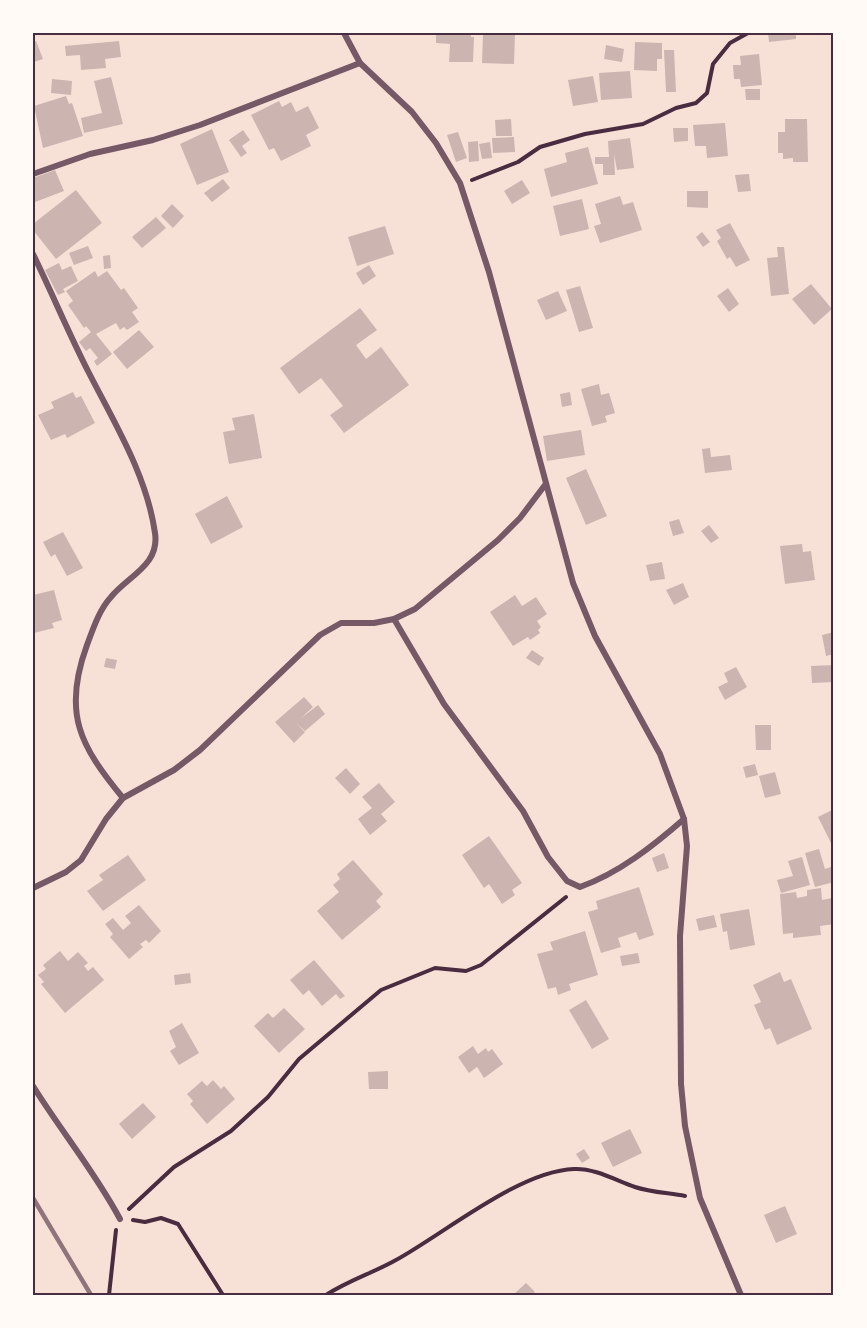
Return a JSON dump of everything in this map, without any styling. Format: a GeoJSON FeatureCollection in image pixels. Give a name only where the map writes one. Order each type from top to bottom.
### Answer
{"type":"FeatureCollection","features":[{"type":"Feature","properties":{"kind":"street"},"geometry":{"type":"LineString","coordinates":[[344,33],[360,63],[412,112],[436,143],[460,183],[489,272],[573,584],[595,636],[660,754],[684,819],[687,846],[680,936],[681,1084],[685,1126],[700,1198],[741,1295]]}},
{"type":"Feature","properties":{"kind":"street"},"geometry":{"type":"LineString","coordinates":[[33,174],[90,154],[153,140],[200,125],[360,63]]}},
{"type":"Feature","properties":{"kind":"street"},"geometry":{"type":"LineString","coordinates":[[33,254],[141,477],[155,534],[155,552],[145,567],[112,594],[104,605],[81,661],[74,696],[81,738],[99,768],[123,798]]}},
{"type":"Feature","properties":{"kind":"street"},"geometry":{"type":"LineString","coordinates":[[33,888],[66,872],[81,860],[106,819],[123,798],[174,770],[200,750],[298,654],[330,627],[341,623],[374,623],[394,619],[415,609],[498,540],[520,518],[545,485]]}},
{"type":"Feature","properties":{"kind":"street"},"geometry":{"type":"LineString","coordinates":[[394,619],[444,704],[523,811],[548,857],[567,881],[580,887],[626,864],[657,843],[684,819]]}},
{"type":"Feature","properties":{"kind":"street"},"geometry":{"type":"LineString","coordinates":[[33,1086],[79,1156],[92,1171],[120,1219]]}},
{"type":"Feature","properties":{"kind":"path"},"geometry":{"type":"LineString","coordinates":[[460,183],[510,166],[540,147],[585,134],[643,124],[676,108],[696,104],[707,93],[713,64],[730,43],[748,33]]}},
{"type":"Feature","properties":{"kind":"path"},"geometry":{"type":"LineString","coordinates":[[109,1295],[114,1239],[120,1219],[174,1167],[231,1131],[268,1097],[299,1059],[381,990],[435,968],[466,971],[481,965],[580,887]]}},
{"type":"Feature","properties":{"kind":"path"},"geometry":{"type":"LineString","coordinates":[[326,1295],[347,1281],[394,1261],[519,1185],[551,1172],[576,1168],[607,1175],[637,1188],[700,1198]]}},
{"type":"Feature","properties":{"kind":"path"},"geometry":{"type":"LineString","coordinates":[[120,1219],[145,1222],[161,1218],[178,1224],[223,1295]]}},
{"type":"Feature","properties":{"kind":"building"},"geometry":{"type":"Polygon","coordinates":[[[436,33],[471,33],[471,37],[474,37],[473,62],[449,62],[450,44],[436,43],[436,33]]]}},
{"type":"Feature","properties":{"kind":"building"},"geometry":{"type":"Polygon","coordinates":[[[483,33],[515,33],[514,64],[482,63],[483,33]]]}},
{"type":"Feature","properties":{"kind":"building"},"geometry":{"type":"Polygon","coordinates":[[[768,33],[796,33],[796,39],[769,42],[768,33]]]}},
{"type":"Feature","properties":{"kind":"building"},"geometry":{"type":"Polygon","coordinates":[[[36,41],[43,59],[34,62],[33,42],[36,41]]]}},
{"type":"Feature","properties":{"kind":"building"},"geometry":{"type":"Polygon","coordinates":[[[119,41],[121,57],[105,59],[106,68],[81,70],[80,55],[66,56],[65,46],[119,41]]]}},
{"type":"Feature","properties":{"kind":"building"},"geometry":{"type":"Polygon","coordinates":[[[635,42],[662,43],[662,59],[657,59],[657,71],[634,70],[635,42]]]}},
{"type":"Feature","properties":{"kind":"building"},"geometry":{"type":"Polygon","coordinates":[[[606,45],[624,49],[622,62],[604,59],[606,45]]]}},
{"type":"Feature","properties":{"kind":"building"},"geometry":{"type":"Polygon","coordinates":[[[664,50],[674,50],[676,92],[666,92],[664,50]]]}},
{"type":"Feature","properties":{"kind":"building"},"geometry":{"type":"Polygon","coordinates":[[[759,54],[762,85],[741,87],[740,79],[734,79],[733,65],[741,65],[740,56],[759,54]]]}},
{"type":"Feature","properties":{"kind":"building"},"geometry":{"type":"Polygon","coordinates":[[[630,71],[632,98],[601,100],[599,73],[630,71]]]}},
{"type":"Feature","properties":{"kind":"building"},"geometry":{"type":"Polygon","coordinates":[[[593,76],[598,102],[573,106],[568,80],[593,76]]]}},
{"type":"Feature","properties":{"kind":"building"},"geometry":{"type":"Polygon","coordinates":[[[111,77],[123,124],[84,133],[81,118],[102,113],[94,81],[111,77]]]}},
{"type":"Feature","properties":{"kind":"building"},"geometry":{"type":"Polygon","coordinates":[[[52,79],[72,81],[71,95],[51,93],[52,79]]]}},
{"type":"Feature","properties":{"kind":"building"},"geometry":{"type":"Polygon","coordinates":[[[745,89],[760,89],[760,100],[746,100],[745,89]]]}},
{"type":"Feature","properties":{"kind":"building"},"geometry":{"type":"Polygon","coordinates":[[[66,96],[69,104],[72,103],[83,136],[43,148],[34,106],[66,96]]]}},
{"type":"Feature","properties":{"kind":"building"},"geometry":{"type":"Polygon","coordinates":[[[279,101],[282,107],[291,102],[296,112],[308,106],[319,128],[306,135],[311,146],[281,161],[274,148],[269,150],[251,115],[279,101]]]}},
{"type":"Feature","properties":{"kind":"building"},"geometry":{"type":"Polygon","coordinates":[[[511,119],[512,136],[496,136],[495,120],[511,119]]]}},
{"type":"Feature","properties":{"kind":"building"},"geometry":{"type":"Polygon","coordinates":[[[785,119],[807,119],[808,162],[793,162],[793,158],[783,159],[783,153],[778,153],[778,132],[785,132],[785,119]]]}},
{"type":"Feature","properties":{"kind":"building"},"geometry":{"type":"Polygon","coordinates":[[[725,123],[728,156],[707,158],[706,146],[695,146],[693,125],[725,123]]]}},
{"type":"Feature","properties":{"kind":"building"},"geometry":{"type":"Polygon","coordinates":[[[673,128],[688,128],[688,141],[674,142],[673,128]]]}},
{"type":"Feature","properties":{"kind":"building"},"geometry":{"type":"Polygon","coordinates":[[[212,129],[229,172],[197,185],[180,144],[212,129]]]}},
{"type":"Feature","properties":{"kind":"building"},"geometry":{"type":"Polygon","coordinates":[[[243,130],[250,140],[242,146],[247,153],[241,157],[229,140],[243,130]]]}},
{"type":"Feature","properties":{"kind":"building"},"geometry":{"type":"Polygon","coordinates":[[[458,132],[467,158],[456,162],[447,135],[458,132]]]}},
{"type":"Feature","properties":{"kind":"building"},"geometry":{"type":"Polygon","coordinates":[[[514,137],[515,152],[493,153],[492,138],[514,137]]]}},
{"type":"Feature","properties":{"kind":"building"},"geometry":{"type":"Polygon","coordinates":[[[630,138],[634,168],[617,170],[614,154],[615,175],[603,175],[603,164],[595,164],[595,157],[609,157],[608,141],[630,138]]]}},
{"type":"Feature","properties":{"kind":"building"},"geometry":{"type":"Polygon","coordinates":[[[478,141],[479,161],[469,162],[468,142],[478,141]]]}},
{"type":"Feature","properties":{"kind":"building"},"geometry":{"type":"Polygon","coordinates":[[[490,142],[492,158],[482,159],[479,144],[490,142]]]}},
{"type":"Feature","properties":{"kind":"building"},"geometry":{"type":"Polygon","coordinates":[[[588,147],[598,184],[551,197],[544,169],[567,162],[565,153],[588,147]]]}},
{"type":"Feature","properties":{"kind":"building"},"geometry":{"type":"Polygon","coordinates":[[[55,170],[64,191],[35,202],[33,178],[55,170]]]}},
{"type":"Feature","properties":{"kind":"building"},"geometry":{"type":"Polygon","coordinates":[[[749,174],[751,191],[738,192],[735,175],[749,174]]]}},
{"type":"Feature","properties":{"kind":"building"},"geometry":{"type":"Polygon","coordinates":[[[223,179],[230,188],[212,202],[204,193],[223,179]]]}},
{"type":"Feature","properties":{"kind":"building"},"geometry":{"type":"Polygon","coordinates":[[[522,180],[530,193],[512,204],[504,191],[522,180]]]}},
{"type":"Feature","properties":{"kind":"building"},"geometry":{"type":"Polygon","coordinates":[[[76,190],[102,223],[56,259],[33,230],[33,224],[76,190]]]}},
{"type":"Feature","properties":{"kind":"building"},"geometry":{"type":"Polygon","coordinates":[[[687,191],[708,191],[708,208],[687,207],[687,191]]]}},
{"type":"Feature","properties":{"kind":"building"},"geometry":{"type":"Polygon","coordinates":[[[620,196],[623,205],[633,202],[642,230],[600,243],[594,226],[601,224],[595,204],[620,196]]]}},
{"type":"Feature","properties":{"kind":"building"},"geometry":{"type":"Polygon","coordinates":[[[582,199],[589,229],[560,236],[553,206],[582,199]]]}},
{"type":"Feature","properties":{"kind":"building"},"geometry":{"type":"Polygon","coordinates":[[[172,204],[184,216],[173,228],[161,216],[172,204]]]}},
{"type":"Feature","properties":{"kind":"building"},"geometry":{"type":"Polygon","coordinates":[[[156,217],[166,228],[142,248],[132,237],[156,217]]]}},
{"type":"Feature","properties":{"kind":"building"},"geometry":{"type":"Polygon","coordinates":[[[730,223],[750,260],[736,267],[730,257],[727,259],[717,241],[721,238],[716,230],[730,223]]]}},
{"type":"Feature","properties":{"kind":"building"},"geometry":{"type":"Polygon","coordinates":[[[385,226],[394,254],[357,266],[348,237],[385,226]]]}},
{"type":"Feature","properties":{"kind":"building"},"geometry":{"type":"Polygon","coordinates":[[[702,232],[710,242],[703,247],[696,237],[702,232]]]}},
{"type":"Feature","properties":{"kind":"building"},"geometry":{"type":"Polygon","coordinates":[[[88,246],[93,258],[74,265],[69,253],[88,246]]]}},
{"type":"Feature","properties":{"kind":"building"},"geometry":{"type":"Polygon","coordinates":[[[777,247],[784,247],[789,294],[771,296],[767,258],[778,257],[777,247]]]}},
{"type":"Feature","properties":{"kind":"building"},"geometry":{"type":"Polygon","coordinates":[[[110,255],[111,268],[104,269],[103,256],[110,255]]]}},
{"type":"Feature","properties":{"kind":"building"},"geometry":{"type":"Polygon","coordinates":[[[59,263],[62,270],[71,266],[78,281],[63,289],[65,292],[58,295],[45,270],[59,263]]]}},
{"type":"Feature","properties":{"kind":"building"},"geometry":{"type":"Polygon","coordinates":[[[369,265],[376,276],[363,285],[356,273],[369,265]]]}},
{"type":"Feature","properties":{"kind":"building"},"geometry":{"type":"Polygon","coordinates":[[[95,271],[98,277],[107,271],[121,290],[124,288],[138,308],[132,312],[139,322],[127,330],[124,327],[120,330],[116,323],[96,334],[112,354],[97,366],[94,361],[98,358],[90,348],[86,351],[79,342],[91,332],[86,326],[84,328],[68,305],[73,301],[66,291],[95,271]]]}},
{"type":"Feature","properties":{"kind":"building"},"geometry":{"type":"Polygon","coordinates":[[[811,284],[832,309],[814,325],[792,299],[811,284]]]}},
{"type":"Feature","properties":{"kind":"building"},"geometry":{"type":"Polygon","coordinates":[[[580,286],[593,328],[579,332],[566,290],[580,286]]]}},
{"type":"Feature","properties":{"kind":"building"},"geometry":{"type":"Polygon","coordinates":[[[728,288],[739,304],[729,312],[717,296],[728,288]]]}},
{"type":"Feature","properties":{"kind":"building"},"geometry":{"type":"Polygon","coordinates":[[[558,291],[567,311],[546,320],[537,300],[558,291]]]}},
{"type":"Feature","properties":{"kind":"building"},"geometry":{"type":"Polygon","coordinates":[[[360,308],[377,330],[356,345],[366,359],[381,347],[409,385],[344,433],[330,415],[343,406],[321,378],[299,394],[280,368],[360,308]]]}},
{"type":"Feature","properties":{"kind":"building"},"geometry":{"type":"Polygon","coordinates":[[[139,330],[154,347],[127,369],[113,352],[139,330]]]}},
{"type":"Feature","properties":{"kind":"building"},"geometry":{"type":"Polygon","coordinates":[[[599,384],[601,395],[609,393],[615,413],[605,416],[607,422],[592,426],[581,389],[599,384]]]}},
{"type":"Feature","properties":{"kind":"building"},"geometry":{"type":"Polygon","coordinates":[[[73,392],[76,398],[81,396],[95,423],[67,438],[65,434],[51,440],[38,415],[54,408],[51,402],[73,392]]]}},
{"type":"Feature","properties":{"kind":"building"},"geometry":{"type":"Polygon","coordinates":[[[570,392],[572,405],[562,407],[560,394],[570,392]]]}},
{"type":"Feature","properties":{"kind":"building"},"geometry":{"type":"Polygon","coordinates":[[[254,414],[262,458],[229,464],[223,432],[235,430],[232,418],[254,414]]]}},
{"type":"Feature","properties":{"kind":"building"},"geometry":{"type":"Polygon","coordinates":[[[581,430],[585,455],[547,461],[543,436],[581,430]]]}},
{"type":"Feature","properties":{"kind":"building"},"geometry":{"type":"Polygon","coordinates":[[[710,448],[711,457],[730,455],[732,470],[705,473],[702,449],[710,448]]]}},
{"type":"Feature","properties":{"kind":"building"},"geometry":{"type":"Polygon","coordinates":[[[586,469],[607,516],[586,525],[566,478],[586,469]]]}},
{"type":"Feature","properties":{"kind":"building"},"geometry":{"type":"Polygon","coordinates":[[[227,496],[243,527],[211,544],[195,514],[227,496]]]}},
{"type":"Feature","properties":{"kind":"building"},"geometry":{"type":"Polygon","coordinates":[[[679,519],[684,533],[673,536],[669,522],[679,519]]]}},
{"type":"Feature","properties":{"kind":"building"},"geometry":{"type":"Polygon","coordinates":[[[709,525],[719,538],[711,543],[701,531],[709,525]]]}},
{"type":"Feature","properties":{"kind":"building"},"geometry":{"type":"Polygon","coordinates":[[[63,532],[83,568],[67,576],[55,554],[51,557],[43,542],[63,532]]]}},
{"type":"Feature","properties":{"kind":"building"},"geometry":{"type":"Polygon","coordinates":[[[802,544],[803,552],[811,551],[815,580],[785,584],[780,546],[802,544]]]}},
{"type":"Feature","properties":{"kind":"building"},"geometry":{"type":"Polygon","coordinates":[[[662,562],[665,579],[650,581],[646,565],[662,562]]]}},
{"type":"Feature","properties":{"kind":"building"},"geometry":{"type":"Polygon","coordinates":[[[683,583],[689,597],[674,605],[666,590],[683,583]]]}},
{"type":"Feature","properties":{"kind":"building"},"geometry":{"type":"Polygon","coordinates":[[[54,590],[62,620],[52,623],[54,628],[34,633],[33,595],[54,590]]]}},
{"type":"Feature","properties":{"kind":"building"},"geometry":{"type":"Polygon","coordinates":[[[515,595],[522,606],[536,597],[547,614],[537,621],[541,627],[538,630],[540,633],[530,640],[528,637],[513,646],[490,612],[515,595]]]}},
{"type":"Feature","properties":{"kind":"building"},"geometry":{"type":"Polygon","coordinates":[[[834,632],[834,654],[826,656],[822,635],[834,632]]]}},
{"type":"Feature","properties":{"kind":"building"},"geometry":{"type":"Polygon","coordinates":[[[532,650],[544,658],[539,666],[526,658],[532,650]]]}},
{"type":"Feature","properties":{"kind":"building"},"geometry":{"type":"Polygon","coordinates":[[[106,658],[117,660],[115,669],[104,667],[106,658]]]}},
{"type":"Feature","properties":{"kind":"building"},"geometry":{"type":"Polygon","coordinates":[[[834,665],[834,682],[812,683],[811,666],[834,665]]]}},
{"type":"Feature","properties":{"kind":"building"},"geometry":{"type":"Polygon","coordinates":[[[736,667],[747,687],[725,700],[718,687],[728,682],[724,673],[736,667]]]}},
{"type":"Feature","properties":{"kind":"building"},"geometry":{"type":"Polygon","coordinates":[[[304,697],[313,707],[300,719],[318,705],[325,714],[305,731],[296,723],[305,732],[294,743],[275,722],[304,697]]]}},
{"type":"Feature","properties":{"kind":"building"},"geometry":{"type":"Polygon","coordinates":[[[755,725],[771,725],[771,750],[756,750],[755,725]]]}},
{"type":"Feature","properties":{"kind":"building"},"geometry":{"type":"Polygon","coordinates":[[[755,764],[758,775],[746,778],[743,767],[755,764]]]}},
{"type":"Feature","properties":{"kind":"building"},"geometry":{"type":"Polygon","coordinates":[[[346,768],[360,784],[350,794],[335,778],[346,768]]]}},
{"type":"Feature","properties":{"kind":"building"},"geometry":{"type":"Polygon","coordinates":[[[775,772],[781,794],[765,798],[759,776],[775,772]]]}},
{"type":"Feature","properties":{"kind":"building"},"geometry":{"type":"Polygon","coordinates":[[[379,783],[395,802],[381,814],[387,821],[370,835],[358,819],[372,808],[362,797],[379,783]]]}},
{"type":"Feature","properties":{"kind":"building"},"geometry":{"type":"Polygon","coordinates":[[[834,809],[834,849],[818,817],[834,809]]]}},
{"type":"Feature","properties":{"kind":"building"},"geometry":{"type":"Polygon","coordinates":[[[489,836],[522,883],[512,890],[515,895],[502,904],[489,884],[484,888],[462,855],[489,836]]]}},
{"type":"Feature","properties":{"kind":"building"},"geometry":{"type":"Polygon","coordinates":[[[819,849],[825,869],[831,867],[834,882],[815,887],[805,853],[819,849]]]}},
{"type":"Feature","properties":{"kind":"building"},"geometry":{"type":"Polygon","coordinates":[[[664,853],[669,868],[657,872],[652,858],[664,853]]]}},
{"type":"Feature","properties":{"kind":"building"},"geometry":{"type":"Polygon","coordinates":[[[128,855],[146,880],[103,911],[87,891],[103,880],[99,875],[128,855]]]}},
{"type":"Feature","properties":{"kind":"building"},"geometry":{"type":"Polygon","coordinates":[[[802,857],[810,885],[781,893],[777,880],[793,876],[788,861],[802,857]]]}},
{"type":"Feature","properties":{"kind":"building"},"geometry":{"type":"Polygon","coordinates":[[[353,860],[383,894],[376,901],[381,907],[342,940],[317,911],[339,892],[333,885],[340,879],[337,874],[353,860]]]}},
{"type":"Feature","properties":{"kind":"building"},"geometry":{"type":"Polygon","coordinates":[[[639,887],[654,935],[639,940],[636,932],[618,938],[621,947],[601,953],[588,912],[598,909],[596,901],[639,887]]]}},
{"type":"Feature","properties":{"kind":"building"},"geometry":{"type":"Polygon","coordinates":[[[821,888],[822,900],[832,898],[834,924],[820,926],[821,935],[793,938],[793,933],[783,934],[780,894],[796,892],[797,898],[807,896],[807,890],[821,888]]]}},
{"type":"Feature","properties":{"kind":"building"},"geometry":{"type":"Polygon","coordinates":[[[139,905],[161,931],[149,943],[146,940],[140,944],[143,947],[129,959],[110,937],[113,934],[105,924],[113,918],[123,930],[131,923],[125,916],[139,905]]]}},
{"type":"Feature","properties":{"kind":"building"},"geometry":{"type":"Polygon","coordinates":[[[749,909],[755,945],[730,950],[727,931],[723,932],[720,914],[749,909]]]}},
{"type":"Feature","properties":{"kind":"building"},"geometry":{"type":"Polygon","coordinates":[[[714,915],[717,927],[699,931],[696,919],[714,915]]]}},
{"type":"Feature","properties":{"kind":"building"},"geometry":{"type":"Polygon","coordinates":[[[585,931],[598,975],[569,984],[571,990],[558,995],[556,987],[548,989],[537,954],[553,950],[550,942],[585,931]]]}},
{"type":"Feature","properties":{"kind":"building"},"geometry":{"type":"Polygon","coordinates":[[[60,951],[68,961],[78,952],[88,963],[84,966],[88,971],[93,967],[104,980],[65,1013],[41,984],[44,982],[38,975],[46,969],[43,965],[60,951]]]}},
{"type":"Feature","properties":{"kind":"building"},"geometry":{"type":"Polygon","coordinates":[[[638,953],[640,963],[622,966],[620,956],[638,953]]]}},
{"type":"Feature","properties":{"kind":"building"},"geometry":{"type":"Polygon","coordinates":[[[314,960],[345,996],[340,999],[336,994],[322,1006],[309,990],[303,995],[290,980],[314,960]]]}},
{"type":"Feature","properties":{"kind":"building"},"geometry":{"type":"Polygon","coordinates":[[[780,972],[784,982],[791,979],[812,1029],[777,1045],[770,1028],[765,1030],[754,1005],[761,1002],[753,985],[780,972]]]}},
{"type":"Feature","properties":{"kind":"building"},"geometry":{"type":"Polygon","coordinates":[[[190,973],[191,983],[175,985],[174,975],[190,973]]]}},
{"type":"Feature","properties":{"kind":"building"},"geometry":{"type":"Polygon","coordinates":[[[586,1000],[609,1039],[592,1049],[569,1010],[586,1000]]]}},
{"type":"Feature","properties":{"kind":"building"},"geometry":{"type":"Polygon","coordinates":[[[284,1008],[305,1029],[279,1053],[254,1026],[268,1013],[273,1018],[284,1008]]]}},
{"type":"Feature","properties":{"kind":"building"},"geometry":{"type":"Polygon","coordinates":[[[182,1023],[199,1053],[179,1065],[170,1051],[176,1047],[169,1031],[182,1023]]]}},
{"type":"Feature","properties":{"kind":"building"},"geometry":{"type":"Polygon","coordinates":[[[473,1046],[478,1054],[486,1048],[488,1052],[492,1049],[503,1064],[484,1078],[477,1067],[469,1073],[458,1057],[473,1046]]]}},
{"type":"Feature","properties":{"kind":"building"},"geometry":{"type":"Polygon","coordinates":[[[388,1071],[388,1089],[369,1089],[368,1072],[388,1071]]]}},
{"type":"Feature","properties":{"kind":"building"},"geometry":{"type":"Polygon","coordinates":[[[213,1080],[221,1089],[224,1086],[235,1099],[207,1124],[190,1104],[193,1101],[187,1094],[202,1081],[207,1086],[213,1080]]]}},
{"type":"Feature","properties":{"kind":"building"},"geometry":{"type":"Polygon","coordinates":[[[143,1103],[156,1117],[132,1139],[119,1124],[143,1103]]]}},
{"type":"Feature","properties":{"kind":"building"},"geometry":{"type":"Polygon","coordinates":[[[630,1129],[642,1153],[613,1167],[601,1143],[630,1129]]]}},
{"type":"Feature","properties":{"kind":"building"},"geometry":{"type":"Polygon","coordinates":[[[584,1149],[590,1158],[582,1163],[576,1154],[584,1149]]]}},
{"type":"Feature","properties":{"kind":"building"},"geometry":{"type":"Polygon","coordinates":[[[785,1206],[797,1234],[776,1243],[764,1215],[785,1206]]]}},
{"type":"Feature","properties":{"kind":"building"},"geometry":{"type":"Polygon","coordinates":[[[526,1283],[535,1292],[532,1295],[513,1295],[526,1283]]]}},
{"type":"Feature","properties":{"kind":"railway"},"geometry":{"type":"LineString","coordinates":[[33,1198],[91,1295]]}}]}
